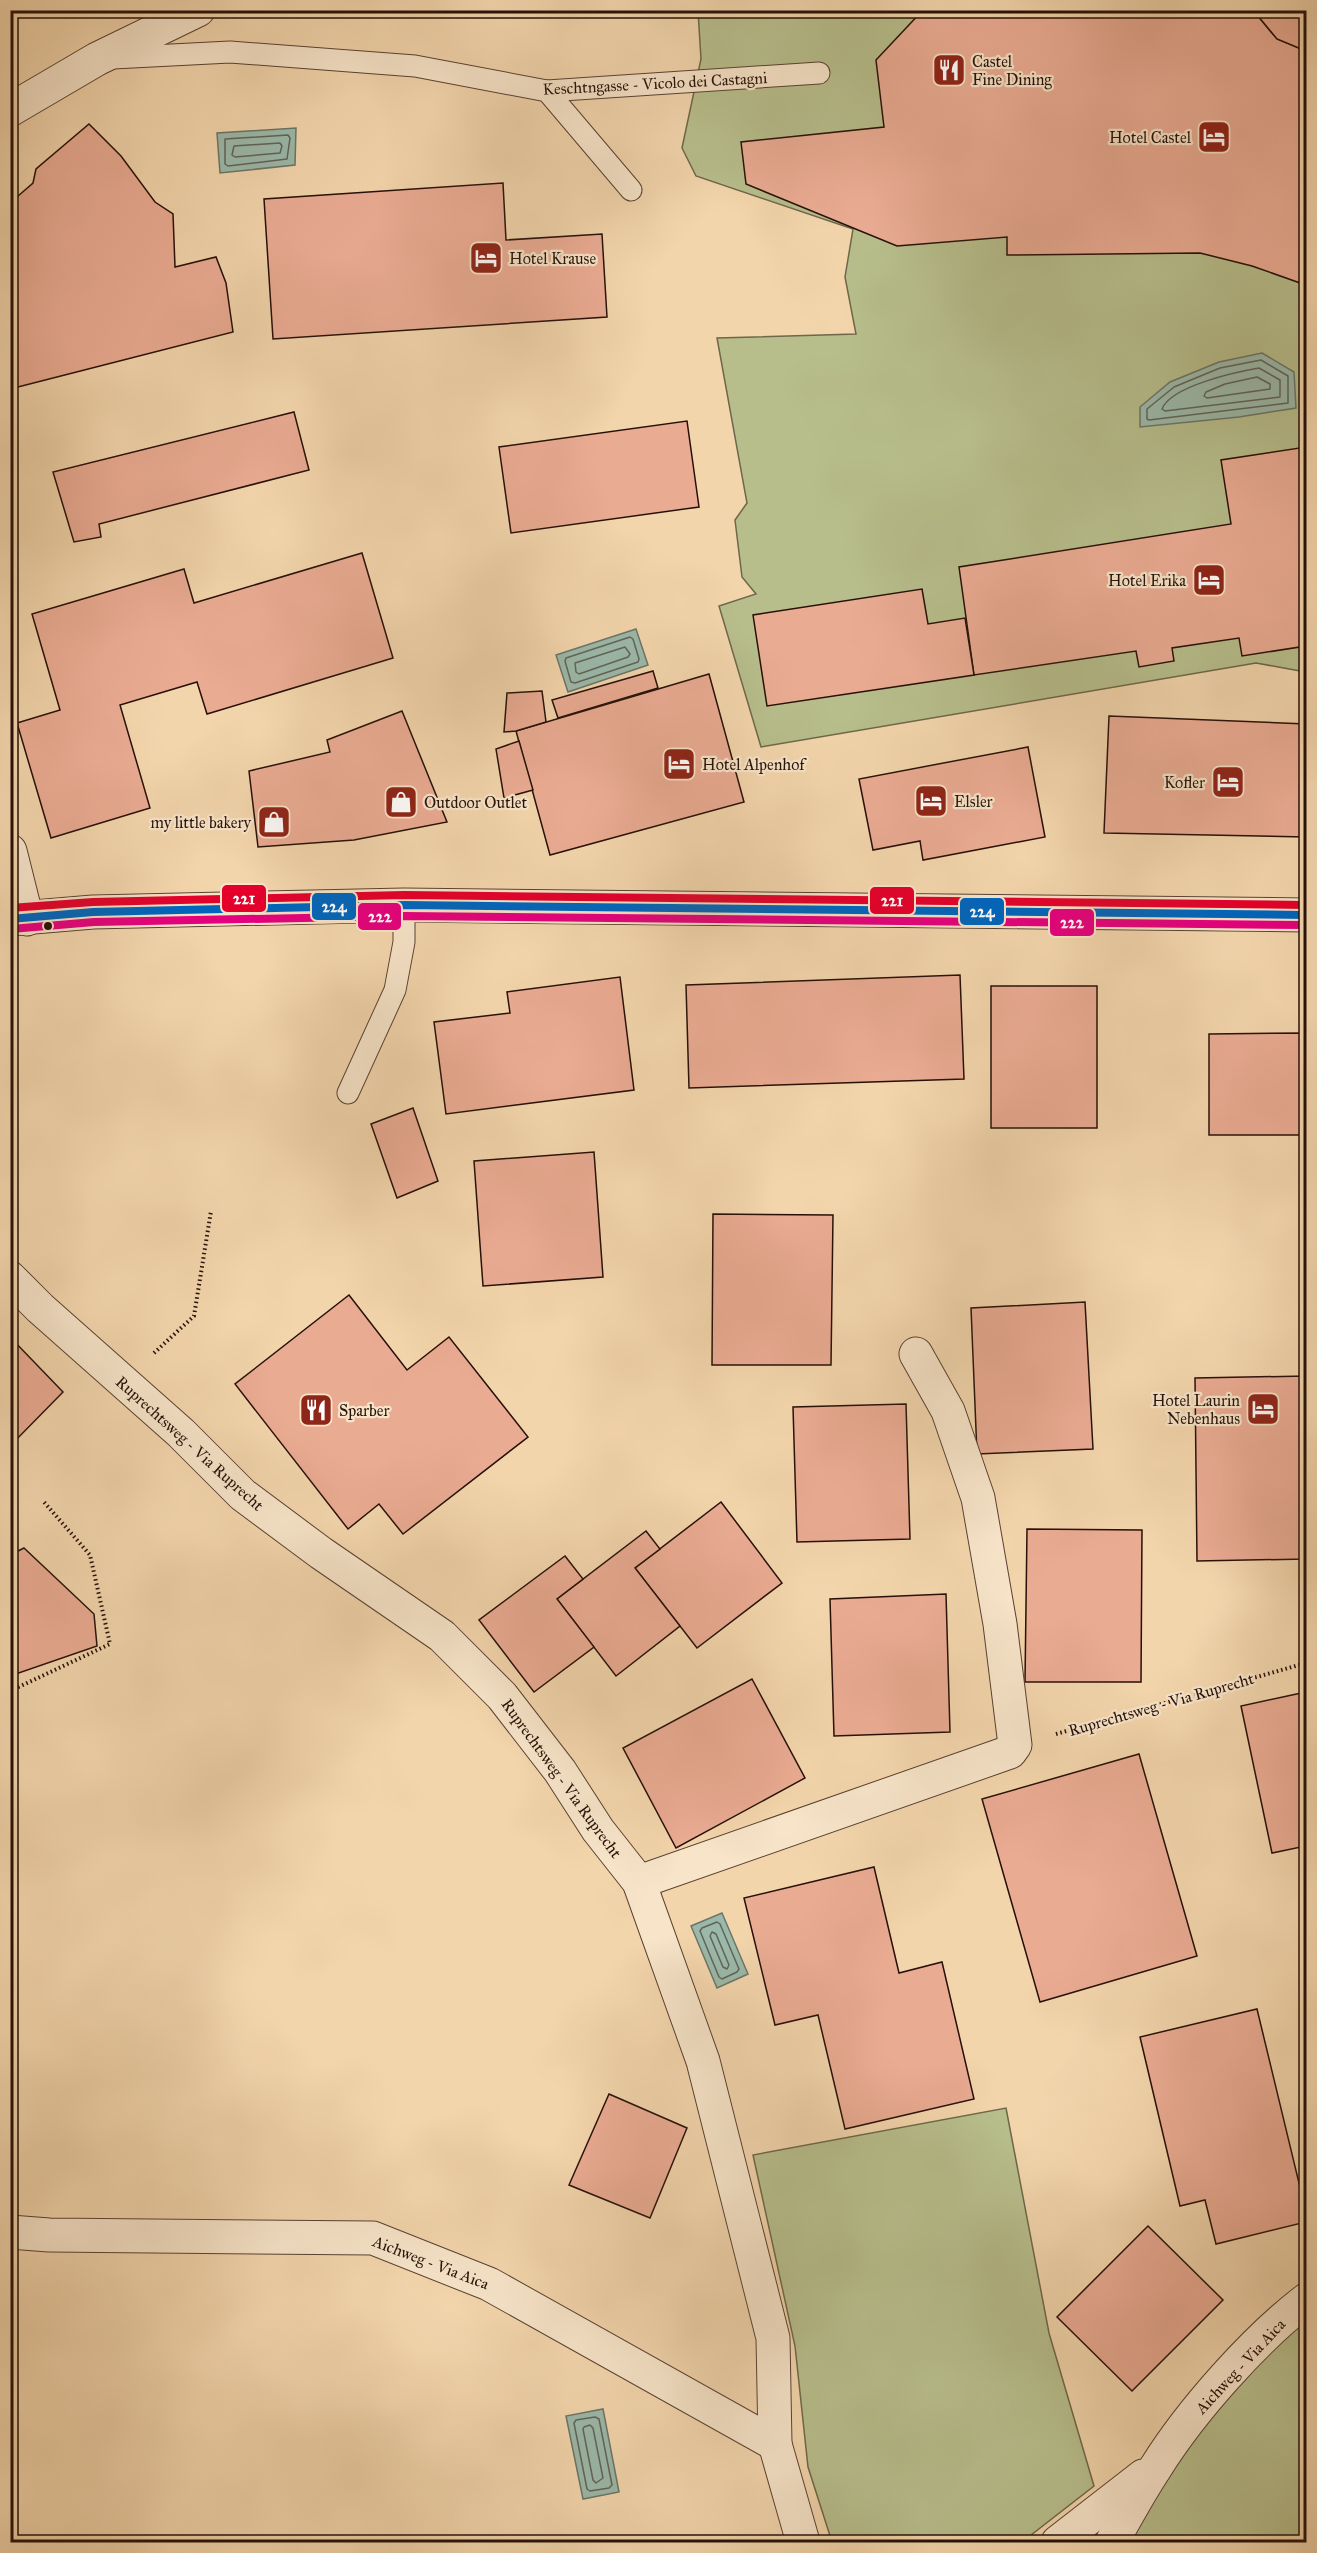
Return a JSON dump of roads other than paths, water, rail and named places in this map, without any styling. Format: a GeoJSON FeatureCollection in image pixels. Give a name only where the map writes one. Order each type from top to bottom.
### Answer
{"type":"FeatureCollection","features":[{"type":"Feature","properties":{"kind":"street","name":"Keschtngasse - Vicolo dei Castagni"},"geometry":{"type":"LineString","coordinates":[[10,110],[97,59],[198,10]]}},
{"type":"Feature","properties":{"kind":"street"},"geometry":{"type":"LineString","coordinates":[[10,850],[19,919],[93,912],[404,905],[1306,915]]}},
{"type":"Feature","properties":{"kind":"street","name":"Ruprechtsweg - Via Ruprecht"},"geometry":{"type":"LineString","coordinates":[[10,1278],[40,1308],[181,1433],[243,1495],[321,1553],[442,1636],[502,1696],[560,1771],[598,1830],[639,1882]]}},
{"type":"Feature","properties":{"kind":"street"},"geometry":{"type":"LineString","coordinates":[[803,2542],[775,2444],[773,2338],[703,2061],[639,1882],[1010,1752],[1015,1745],[1000,1624],[978,1498],[948,1411],[916,1354]]}},
{"type":"Feature","properties":{"kind":"street","name":"Aichweg - Via Aica"},"geometry":{"type":"LineString","coordinates":[[10,2232],[48,2235],[373,2238],[489,2284],[775,2444]]}},
{"type":"Feature","properties":{"kind":"street","name":"Aichweg - Via Aica"},"geometry":{"type":"LineString","coordinates":[[1112,2542],[1156,2465],[1212,2393],[1286,2316],[1306,2300]]}},
{"type":"Feature","properties":{"kind":"street","name":"Aichweg - Via Aica"},"geometry":{"type":"LineString","coordinates":[[1058,2542],[1156,2465]]}},
{"type":"Feature","properties":{"kind":"lane","name":"Keschtngasse - Vicolo dei Castagni"},"geometry":{"type":"LineString","coordinates":[[97,59],[230,52],[415,66],[547,92],[819,73]]}},
{"type":"Feature","properties":{"kind":"lane"},"geometry":{"type":"LineString","coordinates":[[547,92],[631,190]]}},
{"type":"Feature","properties":{"kind":"lane"},"geometry":{"type":"LineString","coordinates":[[348,1093],[394,990],[404,942],[404,905]]}},
{"type":"Feature","properties":{"kind":"water"},"geometry":{"type":"Polygon","coordinates":[[[296,128],[295,165],[220,173],[217,133],[296,128]]]}},
{"type":"Feature","properties":{"kind":"water"},"geometry":{"type":"Polygon","coordinates":[[[1262,353],[1294,372],[1296,408],[1239,417],[1140,427],[1140,407],[1170,382],[1219,362],[1262,353]]]}},
{"type":"Feature","properties":{"kind":"water"},"geometry":{"type":"Polygon","coordinates":[[[636,629],[648,665],[568,692],[556,655],[636,629]]]}},
{"type":"Feature","properties":{"kind":"water"},"geometry":{"type":"Polygon","coordinates":[[[722,1913],[748,1974],[717,1988],[691,1926],[722,1913]]]}},
{"type":"Feature","properties":{"kind":"water"},"geometry":{"type":"Polygon","coordinates":[[[603,2409],[619,2492],[583,2499],[566,2416],[603,2409]]]}},
{"type":"Feature","properties":{"kind":"place","name":"Castel Fine Dining"},"geometry":{"type":"Point","coordinates":[949,70]}},
{"type":"Feature","properties":{"kind":"place","name":"Hotel Castel"},"geometry":{"type":"Point","coordinates":[1214,137]}},
{"type":"Feature","properties":{"kind":"place","name":"Hotel Krause"},"geometry":{"type":"Point","coordinates":[486,258]}},
{"type":"Feature","properties":{"kind":"place","name":"Hotel Erika"},"geometry":{"type":"Point","coordinates":[1209,580]}},
{"type":"Feature","properties":{"kind":"place","name":"Hotel Alpenhof"},"geometry":{"type":"Point","coordinates":[679,764]}},
{"type":"Feature","properties":{"kind":"place","name":"Kofler"},"geometry":{"type":"Point","coordinates":[1228,782]}},
{"type":"Feature","properties":{"kind":"place","name":"Elsler"},"geometry":{"type":"Point","coordinates":[931,801]}},
{"type":"Feature","properties":{"kind":"place","name":"Outdoor Outlet"},"geometry":{"type":"Point","coordinates":[401,802]}},
{"type":"Feature","properties":{"kind":"place","name":"my little bakery"},"geometry":{"type":"Point","coordinates":[274,822]}},
{"type":"Feature","properties":{"kind":"place","name":"Hotel Laurin Nebenhaus"},"geometry":{"type":"Point","coordinates":[1263,1409]}},
{"type":"Feature","properties":{"kind":"place","name":"Sparber"},"geometry":{"type":"Point","coordinates":[316,1410]}}]}
